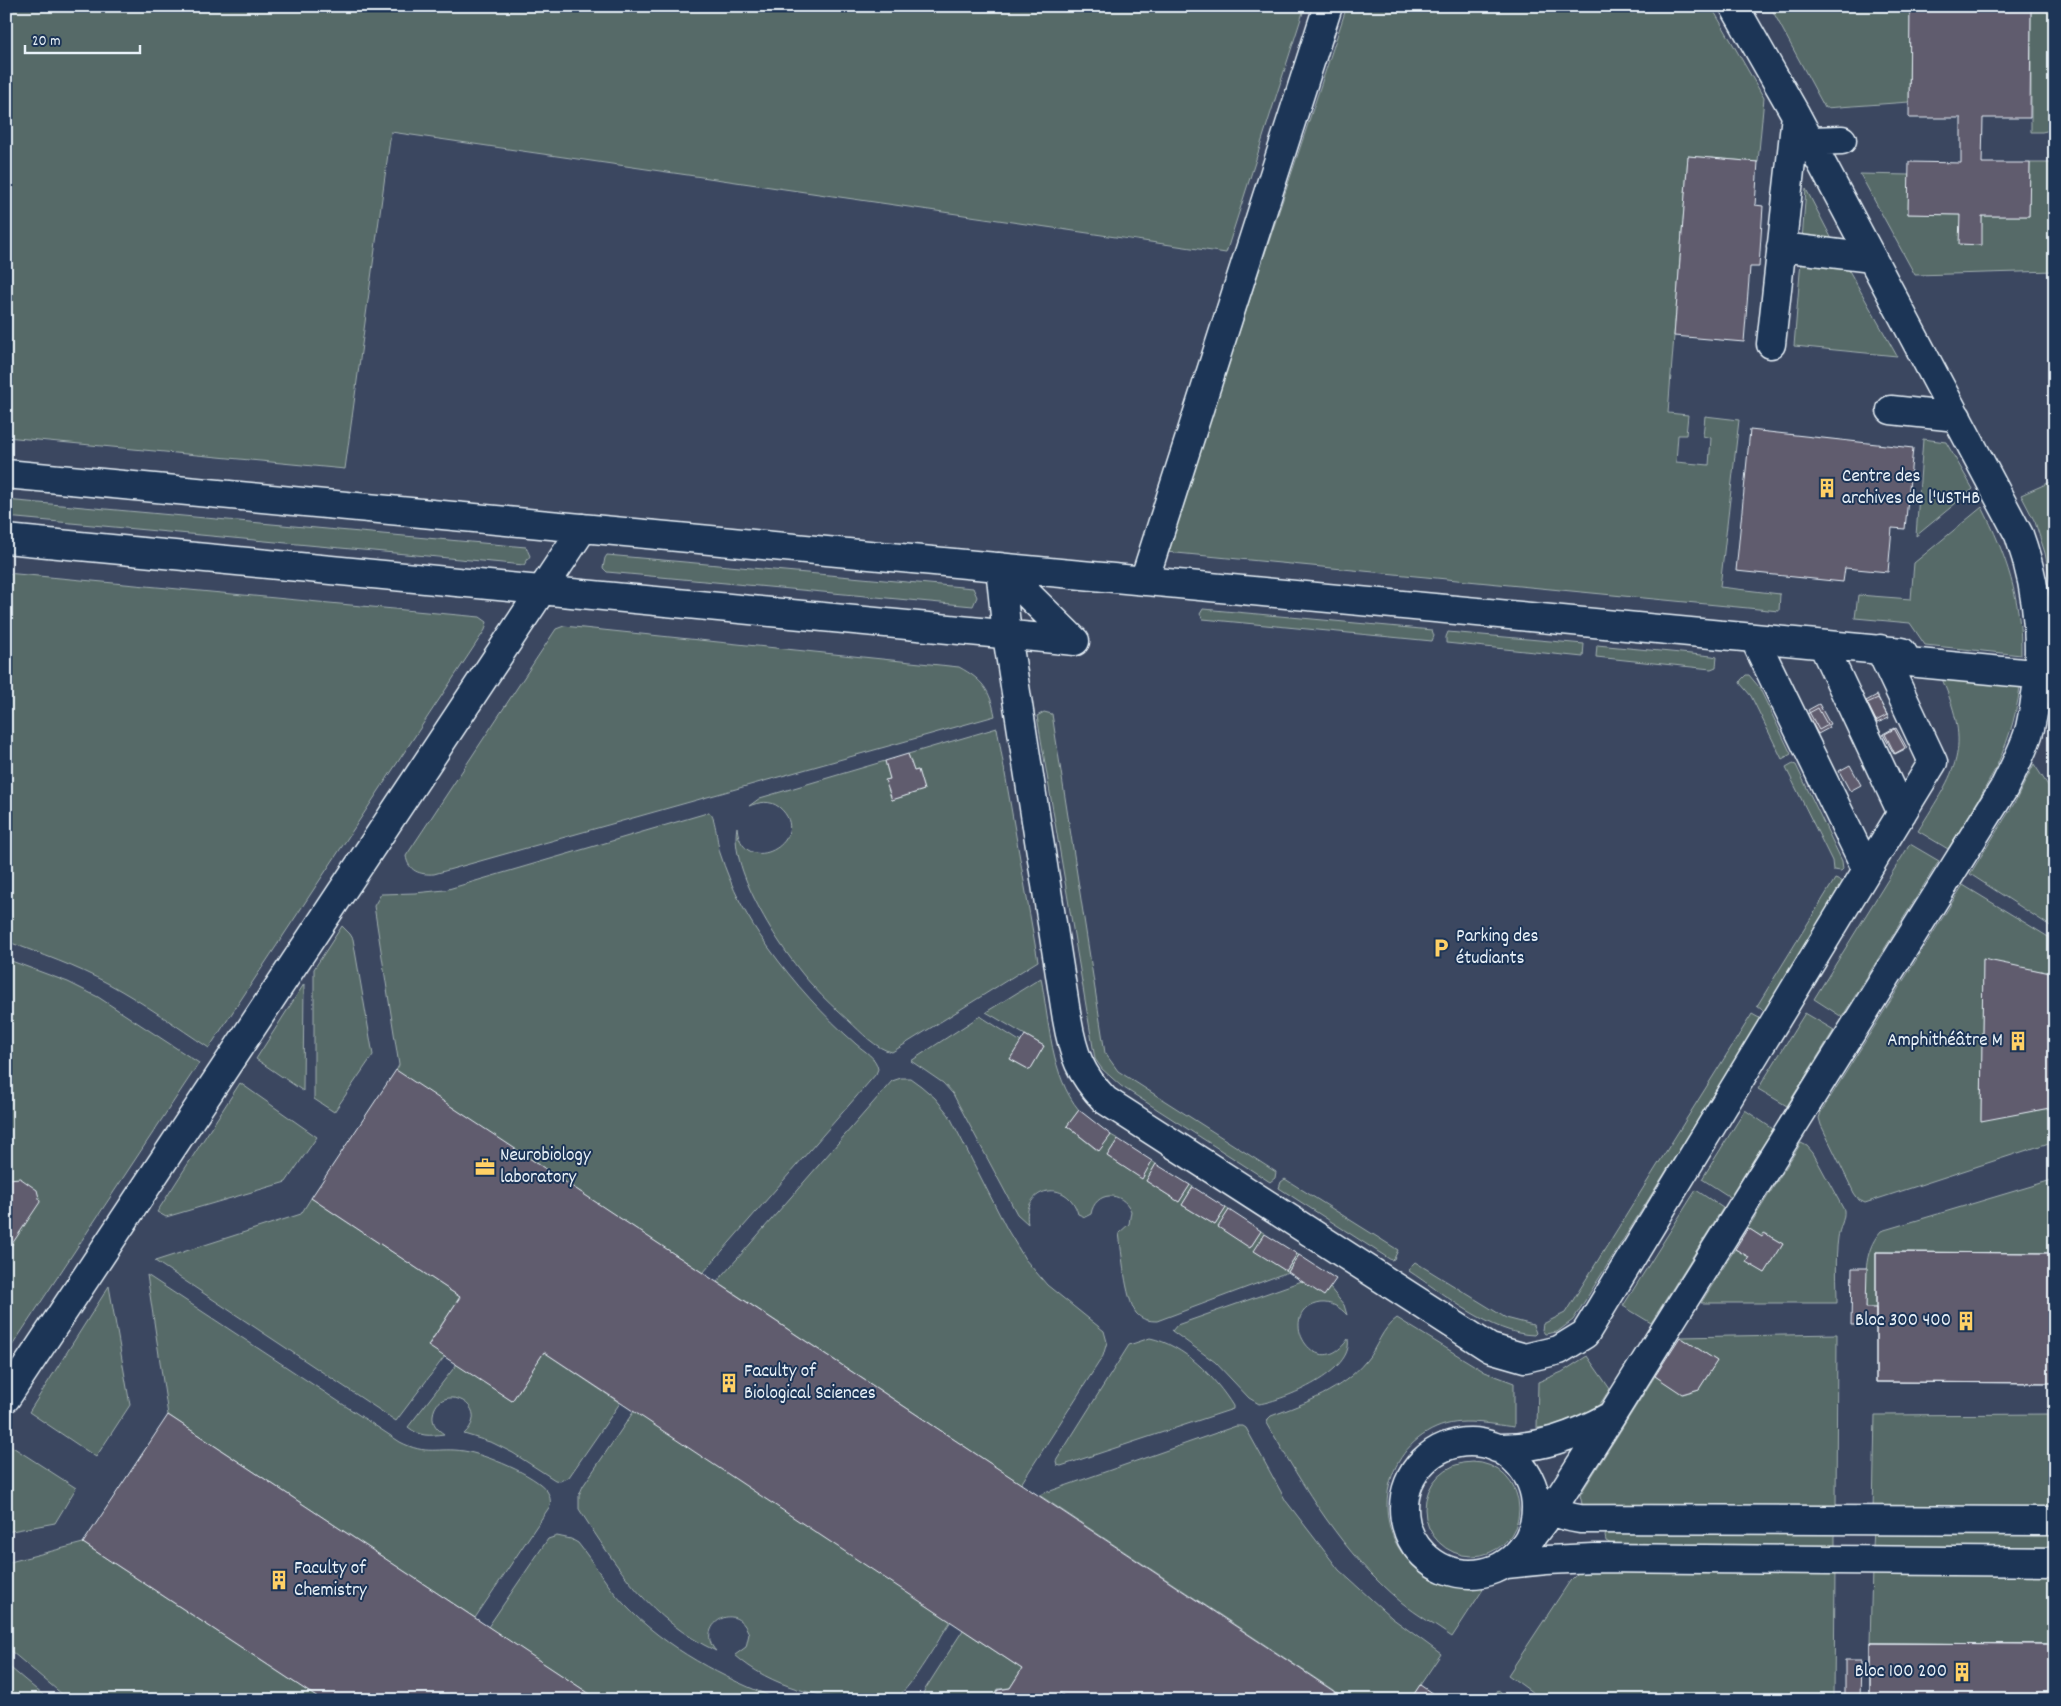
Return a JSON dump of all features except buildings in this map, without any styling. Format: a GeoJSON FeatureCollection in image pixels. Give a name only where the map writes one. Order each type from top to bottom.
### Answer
{"type":"FeatureCollection","features":[{"type":"Feature","properties":{"kind":"lane"},"geometry":{"type":"LineString","coordinates":[[1144,581],[1328,6]]}},
{"type":"Feature","properties":{"kind":"lane"},"geometry":{"type":"LineString","coordinates":[[1734,6],[1796,115],[2019,535],[2029,561],[2047,675],[2030,730],[2004,788],[1612,1415],[1543,1502],[1536,1510],[1532,1531],[1514,1557],[1486,1572],[1466,1574],[1446,1569],[1428,1559],[1414,1543],[1406,1523],[1404,1503],[1409,1482],[1420,1464],[1436,1451],[1456,1444],[1476,1442],[1497,1448],[1512,1457],[1524,1470],[1543,1502],[1564,1517],[2055,1521]]}},
{"type":"Feature","properties":{"kind":"lane"},"geometry":{"type":"LineString","coordinates":[[1771,344],[1796,115]]}},
{"type":"Feature","properties":{"kind":"lane"},"geometry":{"type":"LineString","coordinates":[[1810,141],[1842,140]]}},
{"type":"Feature","properties":{"kind":"lane"},"geometry":{"type":"LineString","coordinates":[[1781,247],[1872,258]]}},
{"type":"Feature","properties":{"kind":"lane"},"geometry":{"type":"LineString","coordinates":[[1891,410],[1957,417]]}},
{"type":"Feature","properties":{"kind":"lane"},"geometry":{"type":"LineString","coordinates":[[6,474],[1880,649],[1902,652],[1908,662],[2047,675]]}},
{"type":"Feature","properties":{"kind":"lane"},"geometry":{"type":"LineString","coordinates":[[6,1398],[583,528]]}},
{"type":"Feature","properties":{"kind":"lane"},"geometry":{"type":"LineString","coordinates":[[6,539],[1075,641],[1000,567]]}},
{"type":"Feature","properties":{"kind":"lane"},"geometry":{"type":"LineString","coordinates":[[1000,567],[1008,635],[1068,1027],[1079,1067],[1090,1085],[1106,1100],[1490,1348],[1526,1358],[1558,1350],[1584,1334],[1933,762],[1880,649]]}},
{"type":"Feature","properties":{"kind":"lane"},"geometry":{"type":"LineString","coordinates":[[1754,638],[1867,870]]}},
{"type":"Feature","properties":{"kind":"lane"},"geometry":{"type":"LineString","coordinates":[[1823,645],[1902,813]]}},
{"type":"Feature","properties":{"kind":"lane"},"geometry":{"type":"LineString","coordinates":[[1497,1448],[1524,1447],[1551,1442],[1582,1432],[1612,1415]]}},
{"type":"Feature","properties":{"kind":"lane"},"geometry":{"type":"LineString","coordinates":[[1514,1557],[1546,1560],[1594,1558],[2055,1562]]}},
{"type":"Feature","properties":{"kind":"shaded area"},"geometry":{"type":"Polygon","coordinates":[[[6,6],[2055,6],[2055,1700],[6,1700],[6,6]]]}},
{"type":"Feature","properties":{"kind":"green space"},"geometry":{"type":"Polygon","coordinates":[[[6,6],[1305,6],[1226,253],[391,132],[345,469],[6,437],[6,6]]]}},
{"type":"Feature","properties":{"kind":"green space"},"geometry":{"type":"Polygon","coordinates":[[[1347,6],[1711,6],[1764,98],[1758,162],[1688,156],[1668,413],[1688,415],[1686,435],[1678,435],[1676,462],[1709,465],[1711,438],[1703,436],[1705,416],[1739,420],[1720,587],[1780,594],[1779,611],[1166,552],[1347,6]]]}},
{"type":"Feature","properties":{"kind":"green space"},"geometry":{"type":"Polygon","coordinates":[[[1770,6],[1910,6],[1909,102],[1825,108],[1770,6]]]}},
{"type":"Feature","properties":{"kind":"green space"},"geometry":{"type":"Polygon","coordinates":[[[2031,6],[2055,6],[2055,129],[2042,132],[2031,132],[2031,6]]]}},
{"type":"Feature","properties":{"kind":"green space"},"geometry":{"type":"Polygon","coordinates":[[[2030,163],[2055,163],[2055,271],[1915,275],[1860,174],[1909,175],[1908,214],[1960,215],[1960,244],[1981,245],[1982,216],[2029,216],[2030,163]]]}},
{"type":"Feature","properties":{"kind":"green space"},"geometry":{"type":"Polygon","coordinates":[[[1806,189],[1835,245],[1802,240],[1806,189]]]}},
{"type":"Feature","properties":{"kind":"green space"},"geometry":{"type":"Polygon","coordinates":[[[1801,260],[1847,267],[1897,356],[1794,346],[1801,260]]]}},
{"type":"Feature","properties":{"kind":"green space"},"geometry":{"type":"Polygon","coordinates":[[[1923,439],[1946,442],[1973,489],[1916,536],[1923,439]]]}},
{"type":"Feature","properties":{"kind":"green space"},"geometry":{"type":"Polygon","coordinates":[[[2055,480],[2055,606],[2045,553],[2035,522],[2021,495],[2055,480]]]}},
{"type":"Feature","properties":{"kind":"green space"},"geometry":{"type":"Polygon","coordinates":[[[6,500],[526,547],[530,556],[524,565],[6,517],[6,500]]]}},
{"type":"Feature","properties":{"kind":"green space"},"geometry":{"type":"Polygon","coordinates":[[[1982,507],[1998,542],[2011,578],[2019,616],[2021,655],[1925,645],[1910,623],[1855,618],[1858,595],[1911,599],[1914,563],[1982,507]]]}},
{"type":"Feature","properties":{"kind":"green space"},"geometry":{"type":"Polygon","coordinates":[[[607,555],[973,588],[977,597],[973,606],[607,572],[603,568],[607,555]]]}},
{"type":"Feature","properties":{"kind":"green space"},"geometry":{"type":"Polygon","coordinates":[[[6,573],[480,617],[487,622],[485,630],[209,1048],[109,984],[71,966],[6,941],[6,573]]]}},
{"type":"Feature","properties":{"kind":"green space"},"geometry":{"type":"Polygon","coordinates":[[[1203,609],[1432,630],[1434,636],[1432,641],[1203,619],[1200,614],[1203,609]]]}},
{"type":"Feature","properties":{"kind":"green space"},"geometry":{"type":"Polygon","coordinates":[[[564,626],[959,667],[980,681],[991,699],[995,716],[434,874],[424,874],[412,869],[406,856],[556,629],[564,626]]]}},
{"type":"Feature","properties":{"kind":"green space"},"geometry":{"type":"Polygon","coordinates":[[[1448,632],[1584,644],[1583,657],[1446,643],[1448,632]]]}},
{"type":"Feature","properties":{"kind":"green space"},"geometry":{"type":"Polygon","coordinates":[[[1597,645],[1712,656],[1717,657],[1716,667],[1711,669],[1596,657],[1597,645]]]}},
{"type":"Feature","properties":{"kind":"green space"},"geometry":{"type":"Polygon","coordinates":[[[1746,675],[1749,675],[1759,687],[1791,754],[1782,759],[1751,696],[1740,683],[1746,675]]]}},
{"type":"Feature","properties":{"kind":"green space"},"geometry":{"type":"Polygon","coordinates":[[[1942,679],[2020,687],[2010,733],[2002,753],[1983,791],[1948,849],[1918,831],[1942,791],[1956,759],[1958,742],[1957,724],[1942,679]]]}},
{"type":"Feature","properties":{"kind":"green space"},"geometry":{"type":"Polygon","coordinates":[[[2055,699],[2055,738],[2048,726],[2055,699]]]}},
{"type":"Feature","properties":{"kind":"green space"},"geometry":{"type":"Polygon","coordinates":[[[1044,712],[1052,714],[1105,1053],[1118,1071],[1276,1172],[1275,1178],[1270,1182],[1121,1086],[1102,1069],[1095,1059],[1037,716],[1044,712]]]}},
{"type":"Feature","properties":{"kind":"green space"},"geometry":{"type":"Polygon","coordinates":[[[997,728],[1038,961],[892,1052],[886,1050],[869,1040],[826,1000],[788,954],[749,888],[736,845],[737,827],[742,843],[751,852],[763,853],[774,850],[784,842],[789,831],[788,819],[779,807],[772,803],[749,806],[760,798],[885,761],[890,779],[886,780],[892,800],[924,790],[918,770],[914,771],[908,754],[997,728]]]}},
{"type":"Feature","properties":{"kind":"green space"},"geometry":{"type":"Polygon","coordinates":[[[1793,764],[1796,765],[1842,861],[1843,869],[1841,871],[1833,870],[1832,861],[1786,768],[1793,764]]]}},
{"type":"Feature","properties":{"kind":"green space"},"geometry":{"type":"Polygon","coordinates":[[[2034,764],[2055,796],[2055,929],[1970,874],[2015,802],[2034,764]]]}},
{"type":"Feature","properties":{"kind":"green space"},"geometry":{"type":"Polygon","coordinates":[[[710,813],[714,820],[720,853],[729,878],[761,937],[810,999],[844,1033],[873,1058],[878,1069],[876,1074],[703,1273],[396,1071],[399,1065],[374,906],[381,894],[445,890],[710,813]]]}},
{"type":"Feature","properties":{"kind":"green space"},"geometry":{"type":"Polygon","coordinates":[[[1910,844],[1939,861],[1842,1017],[1814,999],[1910,844]]]}},
{"type":"Feature","properties":{"kind":"green space"},"geometry":{"type":"Polygon","coordinates":[[[1835,879],[1843,882],[1839,894],[1765,1012],[1757,1006],[1835,879]]]}},
{"type":"Feature","properties":{"kind":"green space"},"geometry":{"type":"Polygon","coordinates":[[[1963,885],[2055,941],[2055,974],[1983,960],[1981,1120],[2055,1107],[2055,1141],[1865,1203],[1859,1200],[1854,1193],[1819,1118],[1963,885]]]}},
{"type":"Feature","properties":{"kind":"green space"},"geometry":{"type":"Polygon","coordinates":[[[342,926],[353,939],[373,1055],[334,1112],[314,1099],[314,969],[342,926]]]}},
{"type":"Feature","properties":{"kind":"green space"},"geometry":{"type":"Polygon","coordinates":[[[6,959],[68,982],[98,997],[199,1063],[6,1355],[6,959]]]}},
{"type":"Feature","properties":{"kind":"green space"},"geometry":{"type":"Polygon","coordinates":[[[1041,978],[1052,1047],[1057,1065],[1062,1081],[1079,1110],[1067,1126],[1098,1151],[1111,1135],[1118,1139],[1107,1156],[1141,1178],[1152,1161],[1156,1164],[1146,1181],[1179,1202],[1190,1185],[1193,1187],[1182,1205],[1215,1225],[1226,1208],[1229,1210],[1219,1227],[1250,1248],[1261,1231],[1265,1234],[1255,1251],[1286,1271],[1297,1254],[1299,1255],[1288,1272],[1157,1321],[1143,1319],[1132,1306],[1127,1286],[1119,1233],[1129,1224],[1131,1211],[1122,1199],[1109,1196],[1103,1197],[1093,1206],[1091,1214],[1085,1217],[1078,1214],[1073,1202],[1065,1195],[1056,1191],[1047,1191],[1038,1195],[1031,1202],[1028,1211],[1028,1224],[1017,1214],[953,1094],[943,1083],[911,1061],[980,1016],[1021,1042],[1010,1059],[1030,1070],[1044,1046],[986,1012],[1041,978]]]}},
{"type":"Feature","properties":{"kind":"green space"},"geometry":{"type":"Polygon","coordinates":[[[304,984],[303,1091],[256,1059],[304,984]]]}},
{"type":"Feature","properties":{"kind":"green space"},"geometry":{"type":"Polygon","coordinates":[[[1805,1013],[1834,1030],[1787,1106],[1758,1089],[1805,1013]]]}},
{"type":"Feature","properties":{"kind":"green space"},"geometry":{"type":"Polygon","coordinates":[[[1752,1014],[1761,1019],[1573,1320],[1557,1332],[1545,1334],[1542,1330],[1543,1324],[1565,1313],[1752,1014]]]}},
{"type":"Feature","properties":{"kind":"green space"},"geometry":{"type":"Polygon","coordinates":[[[910,1078],[921,1086],[935,1098],[949,1115],[1007,1229],[1025,1259],[1047,1285],[1104,1331],[1107,1342],[1103,1356],[1021,1484],[717,1282],[892,1081],[910,1078]]]}},
{"type":"Feature","properties":{"kind":"green space"},"geometry":{"type":"Polygon","coordinates":[[[240,1083],[317,1137],[286,1182],[166,1217],[157,1212],[240,1083]]]}},
{"type":"Feature","properties":{"kind":"green space"},"geometry":{"type":"Polygon","coordinates":[[[1745,1110],[1773,1129],[1730,1197],[1702,1179],[1745,1110]]]}},
{"type":"Feature","properties":{"kind":"green space"},"geometry":{"type":"Polygon","coordinates":[[[1801,1143],[1807,1146],[1813,1153],[1844,1210],[1837,1246],[1837,1303],[1701,1303],[1735,1249],[1749,1257],[1747,1262],[1765,1273],[1783,1244],[1765,1233],[1762,1237],[1748,1228],[1801,1143]]]}},
{"type":"Feature","properties":{"kind":"green space"},"geometry":{"type":"Polygon","coordinates":[[[1285,1179],[1398,1250],[1394,1259],[1391,1260],[1279,1188],[1281,1182],[1285,1179]]]}},
{"type":"Feature","properties":{"kind":"green space"},"geometry":{"type":"Polygon","coordinates":[[[2055,1179],[2055,1253],[1876,1308],[1866,1308],[1866,1267],[1871,1248],[1881,1231],[2055,1179]]]}},
{"type":"Feature","properties":{"kind":"green space"},"geometry":{"type":"Polygon","coordinates":[[[1696,1190],[1723,1208],[1651,1323],[1623,1306],[1696,1190]]]}},
{"type":"Feature","properties":{"kind":"green space"},"geometry":{"type":"Polygon","coordinates":[[[311,1198],[460,1297],[428,1345],[445,1356],[396,1421],[155,1261],[301,1214],[311,1198]]]}},
{"type":"Feature","properties":{"kind":"green space"},"geometry":{"type":"Polygon","coordinates":[[[1415,1262],[1506,1318],[1533,1325],[1536,1333],[1534,1335],[1518,1333],[1502,1328],[1469,1311],[1409,1271],[1415,1262]]]}},
{"type":"Feature","properties":{"kind":"green space"},"geometry":{"type":"Polygon","coordinates":[[[147,1275],[400,1442],[418,1449],[455,1450],[473,1453],[521,1472],[532,1478],[547,1491],[550,1506],[475,1618],[168,1415],[147,1275]]]}},
{"type":"Feature","properties":{"kind":"green space"},"geometry":{"type":"Polygon","coordinates":[[[1302,1281],[1324,1295],[1330,1288],[1344,1305],[1347,1315],[1338,1307],[1328,1303],[1320,1303],[1306,1309],[1300,1318],[1300,1330],[1304,1342],[1312,1351],[1323,1355],[1335,1352],[1348,1339],[1347,1351],[1340,1363],[1329,1373],[1284,1397],[1259,1404],[1249,1398],[1215,1362],[1172,1331],[1177,1325],[1302,1281]]]}},
{"type":"Feature","properties":{"kind":"green space"},"geometry":{"type":"Polygon","coordinates":[[[109,1286],[130,1405],[96,1457],[29,1412],[109,1286]]]}},
{"type":"Feature","properties":{"kind":"green space"},"geometry":{"type":"Polygon","coordinates":[[[1397,1318],[1485,1372],[1514,1383],[1514,1427],[1465,1422],[1436,1428],[1418,1439],[1404,1453],[1394,1471],[1388,1490],[1387,1510],[1391,1530],[1399,1548],[1412,1564],[1436,1580],[1457,1586],[1483,1586],[1482,1591],[1452,1637],[1401,1602],[1361,1563],[1310,1496],[1267,1423],[1271,1416],[1310,1401],[1346,1380],[1366,1361],[1387,1327],[1397,1318]]]}},
{"type":"Feature","properties":{"kind":"green space"},"geometry":{"type":"Polygon","coordinates":[[[1837,1334],[1836,1511],[1586,1507],[1582,1504],[1580,1495],[1655,1376],[1683,1394],[1699,1389],[1717,1361],[1680,1337],[1837,1334]]]}},
{"type":"Feature","properties":{"kind":"green space"},"geometry":{"type":"Polygon","coordinates":[[[1150,1338],[1175,1348],[1198,1364],[1226,1395],[1233,1409],[1061,1466],[1057,1465],[1056,1461],[1129,1345],[1150,1338]]]}},
{"type":"Feature","properties":{"kind":"green space"},"geometry":{"type":"Polygon","coordinates":[[[544,1352],[620,1403],[569,1477],[560,1481],[555,1480],[513,1453],[493,1443],[464,1434],[472,1423],[473,1414],[469,1406],[462,1400],[444,1399],[437,1405],[433,1421],[444,1434],[425,1435],[417,1433],[408,1427],[457,1364],[512,1401],[544,1352]]]}},
{"type":"Feature","properties":{"kind":"green space"},"geometry":{"type":"Polygon","coordinates":[[[1587,1356],[1610,1389],[1602,1401],[1590,1413],[1576,1420],[1560,1425],[1537,1428],[1538,1382],[1562,1372],[1587,1356]]]}},
{"type":"Feature","properties":{"kind":"green space"},"geometry":{"type":"Polygon","coordinates":[[[634,1411],[951,1621],[918,1673],[904,1691],[892,1699],[871,1700],[835,1697],[799,1690],[765,1676],[735,1655],[746,1647],[749,1634],[743,1623],[735,1618],[727,1617],[719,1620],[713,1626],[710,1633],[711,1642],[716,1651],[672,1624],[654,1608],[622,1572],[579,1509],[579,1495],[583,1486],[634,1411]]]}},
{"type":"Feature","properties":{"kind":"green space"},"geometry":{"type":"Polygon","coordinates":[[[2055,1414],[2055,1512],[1873,1511],[1875,1415],[2055,1414]]]}},
{"type":"Feature","properties":{"kind":"green space"},"geometry":{"type":"Polygon","coordinates":[[[1236,1426],[1246,1428],[1286,1501],[1339,1570],[1392,1618],[1441,1654],[1410,1700],[1348,1700],[1039,1495],[1236,1426]]]}},
{"type":"Feature","properties":{"kind":"green space"},"geometry":{"type":"Polygon","coordinates":[[[8,1444],[76,1488],[55,1523],[6,1532],[6,1447],[8,1444]]]}},
{"type":"Feature","properties":{"kind":"green space"},"geometry":{"type":"Polygon","coordinates":[[[1472,1462],[1490,1465],[1505,1476],[1516,1491],[1519,1509],[1516,1527],[1505,1542],[1490,1553],[1472,1556],[1454,1553],[1439,1542],[1428,1527],[1425,1509],[1428,1491],[1439,1476],[1454,1465],[1472,1462]]]}},
{"type":"Feature","properties":{"kind":"green space"},"geometry":{"type":"Polygon","coordinates":[[[1608,1530],[1835,1531],[1835,1546],[1613,1545],[1606,1541],[1605,1536],[1608,1530]]]}},
{"type":"Feature","properties":{"kind":"green space"},"geometry":{"type":"Polygon","coordinates":[[[1873,1531],[2055,1532],[2055,1547],[1872,1546],[1873,1531]]]}},
{"type":"Feature","properties":{"kind":"green space"},"geometry":{"type":"Polygon","coordinates":[[[557,1536],[571,1539],[578,1543],[624,1604],[658,1635],[696,1661],[737,1682],[780,1700],[599,1700],[488,1627],[548,1539],[557,1536]]]}},
{"type":"Feature","properties":{"kind":"green space"},"geometry":{"type":"Polygon","coordinates":[[[83,1543],[321,1700],[69,1700],[6,1647],[6,1563],[83,1543]]]}},
{"type":"Feature","properties":{"kind":"green space"},"geometry":{"type":"Polygon","coordinates":[[[1583,1568],[1835,1568],[1834,1700],[1543,1700],[1508,1675],[1570,1581],[1583,1568]]]}},
{"type":"Feature","properties":{"kind":"green space"},"geometry":{"type":"Polygon","coordinates":[[[1872,1568],[2055,1569],[2055,1644],[1870,1643],[1872,1568]]]}},
{"type":"Feature","properties":{"kind":"green space"},"geometry":{"type":"Polygon","coordinates":[[[963,1630],[1022,1669],[1010,1688],[998,1689],[991,1700],[922,1700],[924,1691],[963,1630]]]}},
{"type":"Feature","properties":{"kind":"green space"},"geometry":{"type":"Polygon","coordinates":[[[6,1664],[49,1700],[6,1700],[6,1664]]]}},
{"type":"Feature","properties":{"kind":"green space"},"geometry":{"type":"Polygon","coordinates":[[[1498,1690],[1512,1700],[1492,1700],[1498,1690]]]}},
{"type":"Feature","properties":{"kind":"place","name":"Centre des archives de l'USTHB"},"geometry":{"type":"Point","coordinates":[1827,488]}},
{"type":"Feature","properties":{"kind":"place","name":"Parking des étudiants"},"geometry":{"type":"Point","coordinates":[1441,948]}},
{"type":"Feature","properties":{"kind":"place","name":"Amphithéâtre M"},"geometry":{"type":"Point","coordinates":[2018,1041]}},
{"type":"Feature","properties":{"kind":"place","name":"Neurobiology laboratory"},"geometry":{"type":"Point","coordinates":[485,1167]}},
{"type":"Feature","properties":{"kind":"place","name":"Bloc 300 400"},"geometry":{"type":"Point","coordinates":[1966,1321]}},
{"type":"Feature","properties":{"kind":"place","name":"Faculty of Biological Sciences"},"geometry":{"type":"Point","coordinates":[729,1383]}},
{"type":"Feature","properties":{"kind":"place","name":"Faculty of Chemistry"},"geometry":{"type":"Point","coordinates":[279,1580]}},
{"type":"Feature","properties":{"kind":"place","name":"Bloc 100 200"},"geometry":{"type":"Point","coordinates":[1962,1672]}}]}
